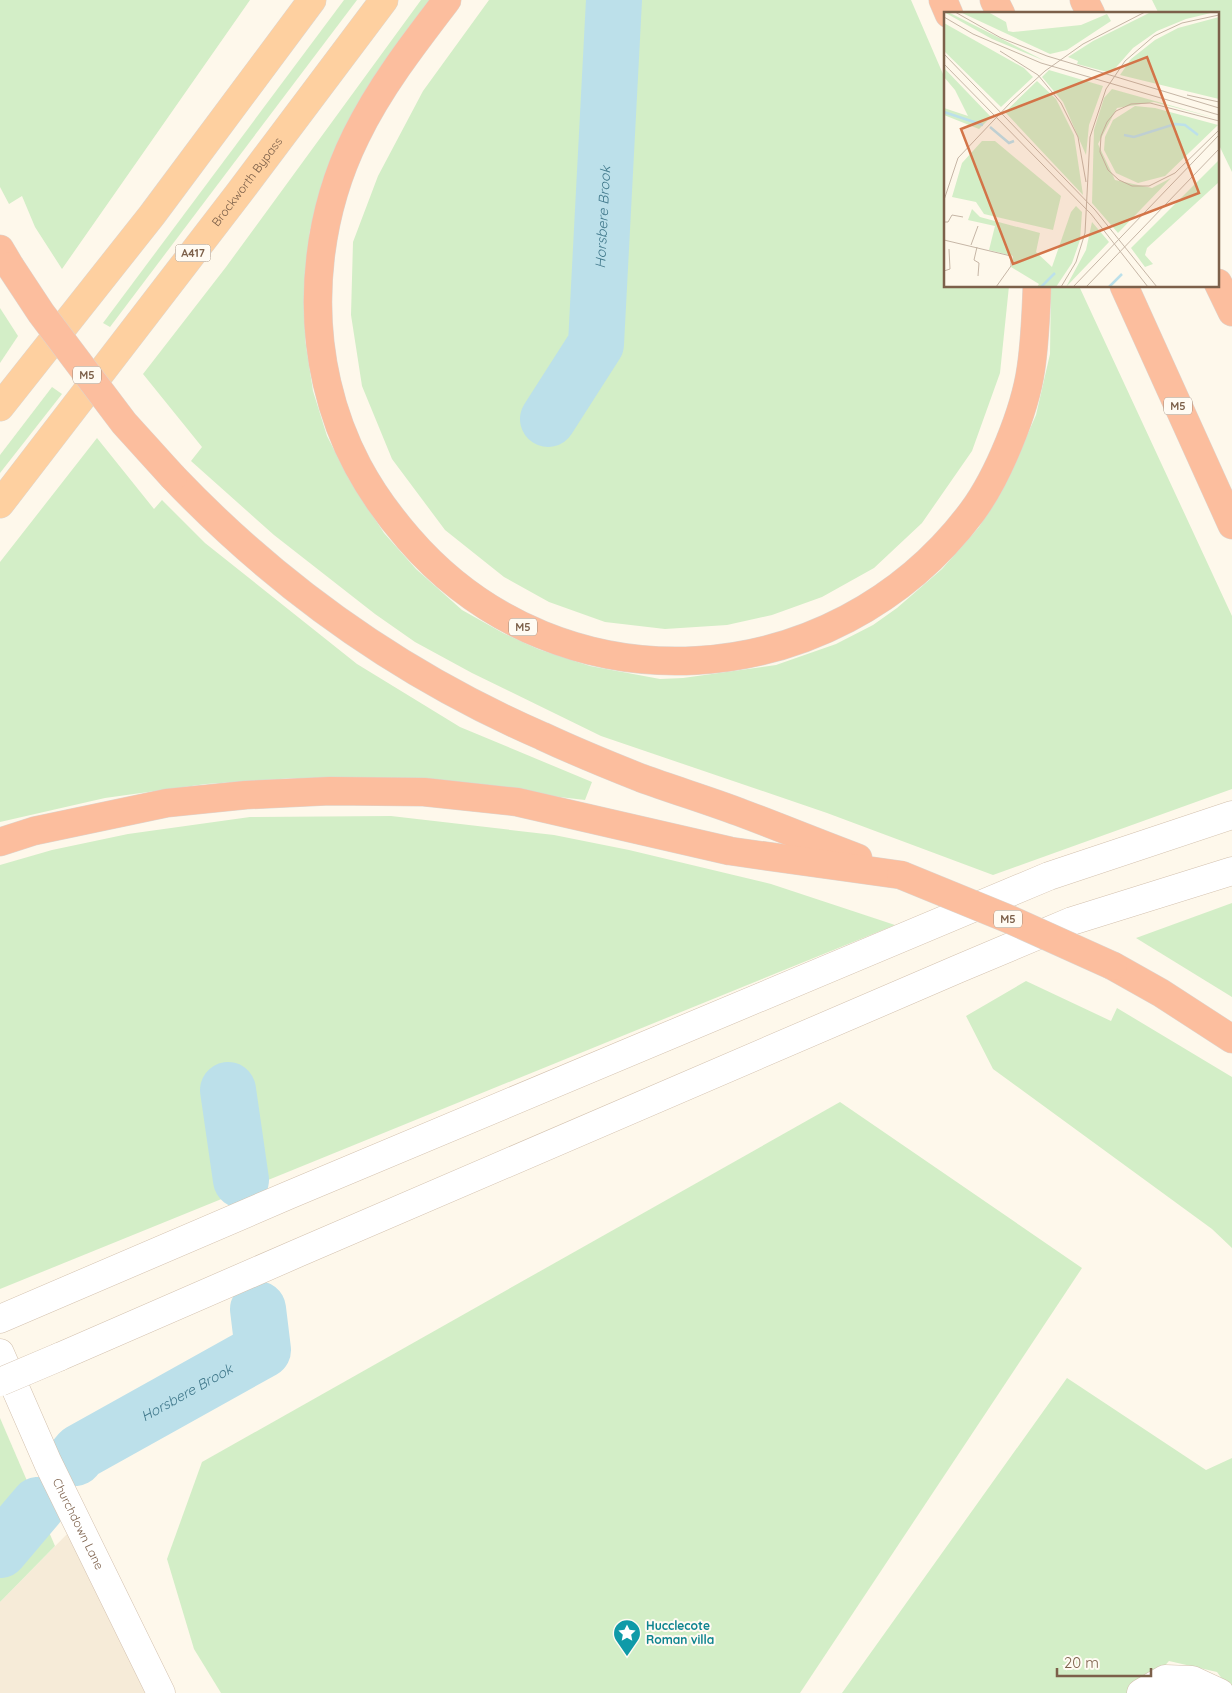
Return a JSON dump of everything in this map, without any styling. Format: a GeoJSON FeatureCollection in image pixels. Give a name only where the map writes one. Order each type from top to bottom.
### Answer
{"type":"FeatureCollection","features":[{"type":"Feature","properties":{"kind":"highway"},"geometry":{"type":"LineString","coordinates":[[152,215],[292,0]]}},
{"type":"Feature","properties":{"kind":"highway"},"geometry":{"type":"LineString","coordinates":[[0,407],[152,215],[312,0]]}},
{"type":"Feature","properties":{"kind":"highway","name":"Brockworth Bypass"},"geometry":{"type":"LineString","coordinates":[[0,504],[239,193],[384,0]]}},
{"type":"Feature","properties":{"kind":"highway","name":"M5"},"geometry":{"type":"LineString","coordinates":[[447,0],[370,109],[355,139],[340,178],[325,222],[320,271],[318,320],[322,363],[332,407],[345,443],[365,480],[388,516],[450,580],[486,607],[526,629],[606,655],[682,662],[730,658],[774,648],[816,633],[850,617],[890,592],[927,563],[948,540],[974,509],[998,467],[1017,421],[1030,372],[1035,330],[1036,288]]}},
{"type":"Feature","properties":{"kind":"highway"},"geometry":{"type":"LineString","coordinates":[[943,0],[948,12]]}},
{"type":"Feature","properties":{"kind":"highway"},"geometry":{"type":"LineString","coordinates":[[994,0],[999,12]]}},
{"type":"Feature","properties":{"kind":"highway"},"geometry":{"type":"LineString","coordinates":[[1084,0],[1090,12]]}},
{"type":"Feature","properties":{"kind":"highway","name":"M5"},"geometry":{"type":"LineString","coordinates":[[5,258],[41,313],[124,423],[210,516],[278,576],[377,648],[456,694],[541,736],[639,777],[738,812],[902,875],[1011,920],[1113,966],[1161,993],[1232,1039]]}},
{"type":"Feature","properties":{"kind":"highway"},"geometry":{"type":"LineString","coordinates":[[1220,287],[1232,312]]}},
{"type":"Feature","properties":{"kind":"highway","name":"M5"},"geometry":{"type":"LineString","coordinates":[[1125,288],[1232,525]]}},
{"type":"Feature","properties":{"kind":"highway","name":"M5"},"geometry":{"type":"LineString","coordinates":[[0,842],[34,831],[167,804],[246,794],[321,791],[424,792],[517,802],[730,851],[902,875]]}},
{"type":"Feature","properties":{"kind":"street"},"geometry":{"type":"LineString","coordinates":[[0,1319],[289,1195],[1049,876],[1232,815]]}},
{"type":"Feature","properties":{"kind":"street"},"geometry":{"type":"LineString","coordinates":[[0,1382],[1072,921],[1232,871]]}},
{"type":"Feature","properties":{"kind":"street","name":"Churchdown Lane"},"geometry":{"type":"LineString","coordinates":[[0,1353],[48,1463],[161,1693]]}},
{"type":"Feature","properties":{"kind":"street"},"geometry":{"type":"LineString","coordinates":[[1141,1693],[1165,1680],[1192,1680],[1220,1693]]}},
{"type":"Feature","properties":{"kind":"shaded area"},"geometry":{"type":"Polygon","coordinates":[[[78,1523],[161,1693],[0,1693],[0,1602],[78,1523]]]}},
{"type":"Feature","properties":{"kind":"green space"},"geometry":{"type":"Polygon","coordinates":[[[0,0],[250,0],[62,269],[35,227],[22,196],[9,204],[0,187],[0,0]]]}},
{"type":"Feature","properties":{"kind":"green space"},"geometry":{"type":"Polygon","coordinates":[[[344,0],[357,0],[110,327],[103,323],[344,0]]]}},
{"type":"Feature","properties":{"kind":"green space"},"geometry":{"type":"Polygon","coordinates":[[[421,0],[431,0],[372,80],[348,122],[327,177],[310,230],[305,273],[305,339],[313,391],[327,436],[349,479],[384,533],[416,569],[462,610],[503,633],[538,649],[590,666],[660,679],[683,678],[776,665],[836,644],[873,625],[897,608],[942,569],[979,527],[1008,479],[1036,415],[1050,354],[1051,288],[1080,288],[1232,616],[1232,789],[993,875],[827,813],[601,736],[472,673],[415,642],[375,614],[274,535],[191,461],[202,447],[143,374],[226,267],[421,0]]]}},
{"type":"Feature","properties":{"kind":"green space"},"geometry":{"type":"Polygon","coordinates":[[[489,0],[911,0],[944,76],[944,288],[1009,288],[1000,373],[972,451],[922,523],[874,568],[822,597],[772,615],[727,625],[665,629],[605,622],[549,602],[504,577],[445,530],[392,459],[362,386],[351,315],[353,242],[378,176],[423,91],[489,0]]]}},
{"type":"Feature","properties":{"kind":"green space"},"geometry":{"type":"Polygon","coordinates":[[[1152,0],[1232,0],[1232,172],[1220,147],[1220,12],[1158,12],[1152,0]]]}},
{"type":"Feature","properties":{"kind":"green space"},"geometry":{"type":"Polygon","coordinates":[[[0,308],[18,336],[0,363],[0,308]]]}},
{"type":"Feature","properties":{"kind":"green space"},"geometry":{"type":"Polygon","coordinates":[[[52,387],[62,394],[0,473],[0,455],[52,387]]]}},
{"type":"Feature","properties":{"kind":"green space"},"geometry":{"type":"Polygon","coordinates":[[[97,438],[154,509],[162,500],[205,543],[357,664],[460,727],[592,782],[585,800],[421,781],[295,778],[206,784],[105,798],[0,822],[0,562],[97,438]]]}},
{"type":"Feature","properties":{"kind":"green space"},"geometry":{"type":"Polygon","coordinates":[[[391,816],[554,835],[629,850],[771,884],[895,925],[0,1289],[0,865],[52,850],[128,834],[250,817],[391,816]]]}},
{"type":"Feature","properties":{"kind":"green space"},"geometry":{"type":"Polygon","coordinates":[[[1232,903],[1232,997],[1136,938],[1232,903]]]}},
{"type":"Feature","properties":{"kind":"green space"},"geometry":{"type":"Polygon","coordinates":[[[1026,981],[1111,1021],[1117,1008],[1232,1077],[1232,1248],[1212,1229],[993,1069],[966,1016],[1026,981]]]}},
{"type":"Feature","properties":{"kind":"green space"},"geometry":{"type":"Polygon","coordinates":[[[840,1102],[1082,1268],[800,1693],[221,1693],[194,1649],[167,1559],[202,1462],[840,1102]]]}},
{"type":"Feature","properties":{"kind":"green space"},"geometry":{"type":"Polygon","coordinates":[[[1067,1378],[1206,1470],[1232,1458],[1232,1692],[1217,1672],[1169,1661],[1140,1693],[842,1693],[1067,1378]]]}},
{"type":"Feature","properties":{"kind":"green space"},"geometry":{"type":"Polygon","coordinates":[[[0,1418],[55,1546],[0,1602],[0,1418]]]}},
{"type":"Feature","properties":{"kind":"waterway","name":"Horsbere Brook"},"geometry":{"type":"LineString","coordinates":[[548,419],[596,344],[614,0]]}},
{"type":"Feature","properties":{"kind":"waterway","name":"Horsbere Brook"},"geometry":{"type":"LineString","coordinates":[[228,1090],[241,1180]]}},
{"type":"Feature","properties":{"kind":"waterway","name":"Horsbere Brook"},"geometry":{"type":"LineString","coordinates":[[75,1458],[80,1452],[263,1350],[258,1309]]}},
{"type":"Feature","properties":{"kind":"waterway","name":"Horsbere Brook"},"geometry":{"type":"LineString","coordinates":[[0,1550],[38,1505]]}},
{"type":"Feature","properties":{"kind":"place","name":"Hucclecote Roman villa"},"geometry":{"type":"Point","coordinates":[627,1657]}}]}
